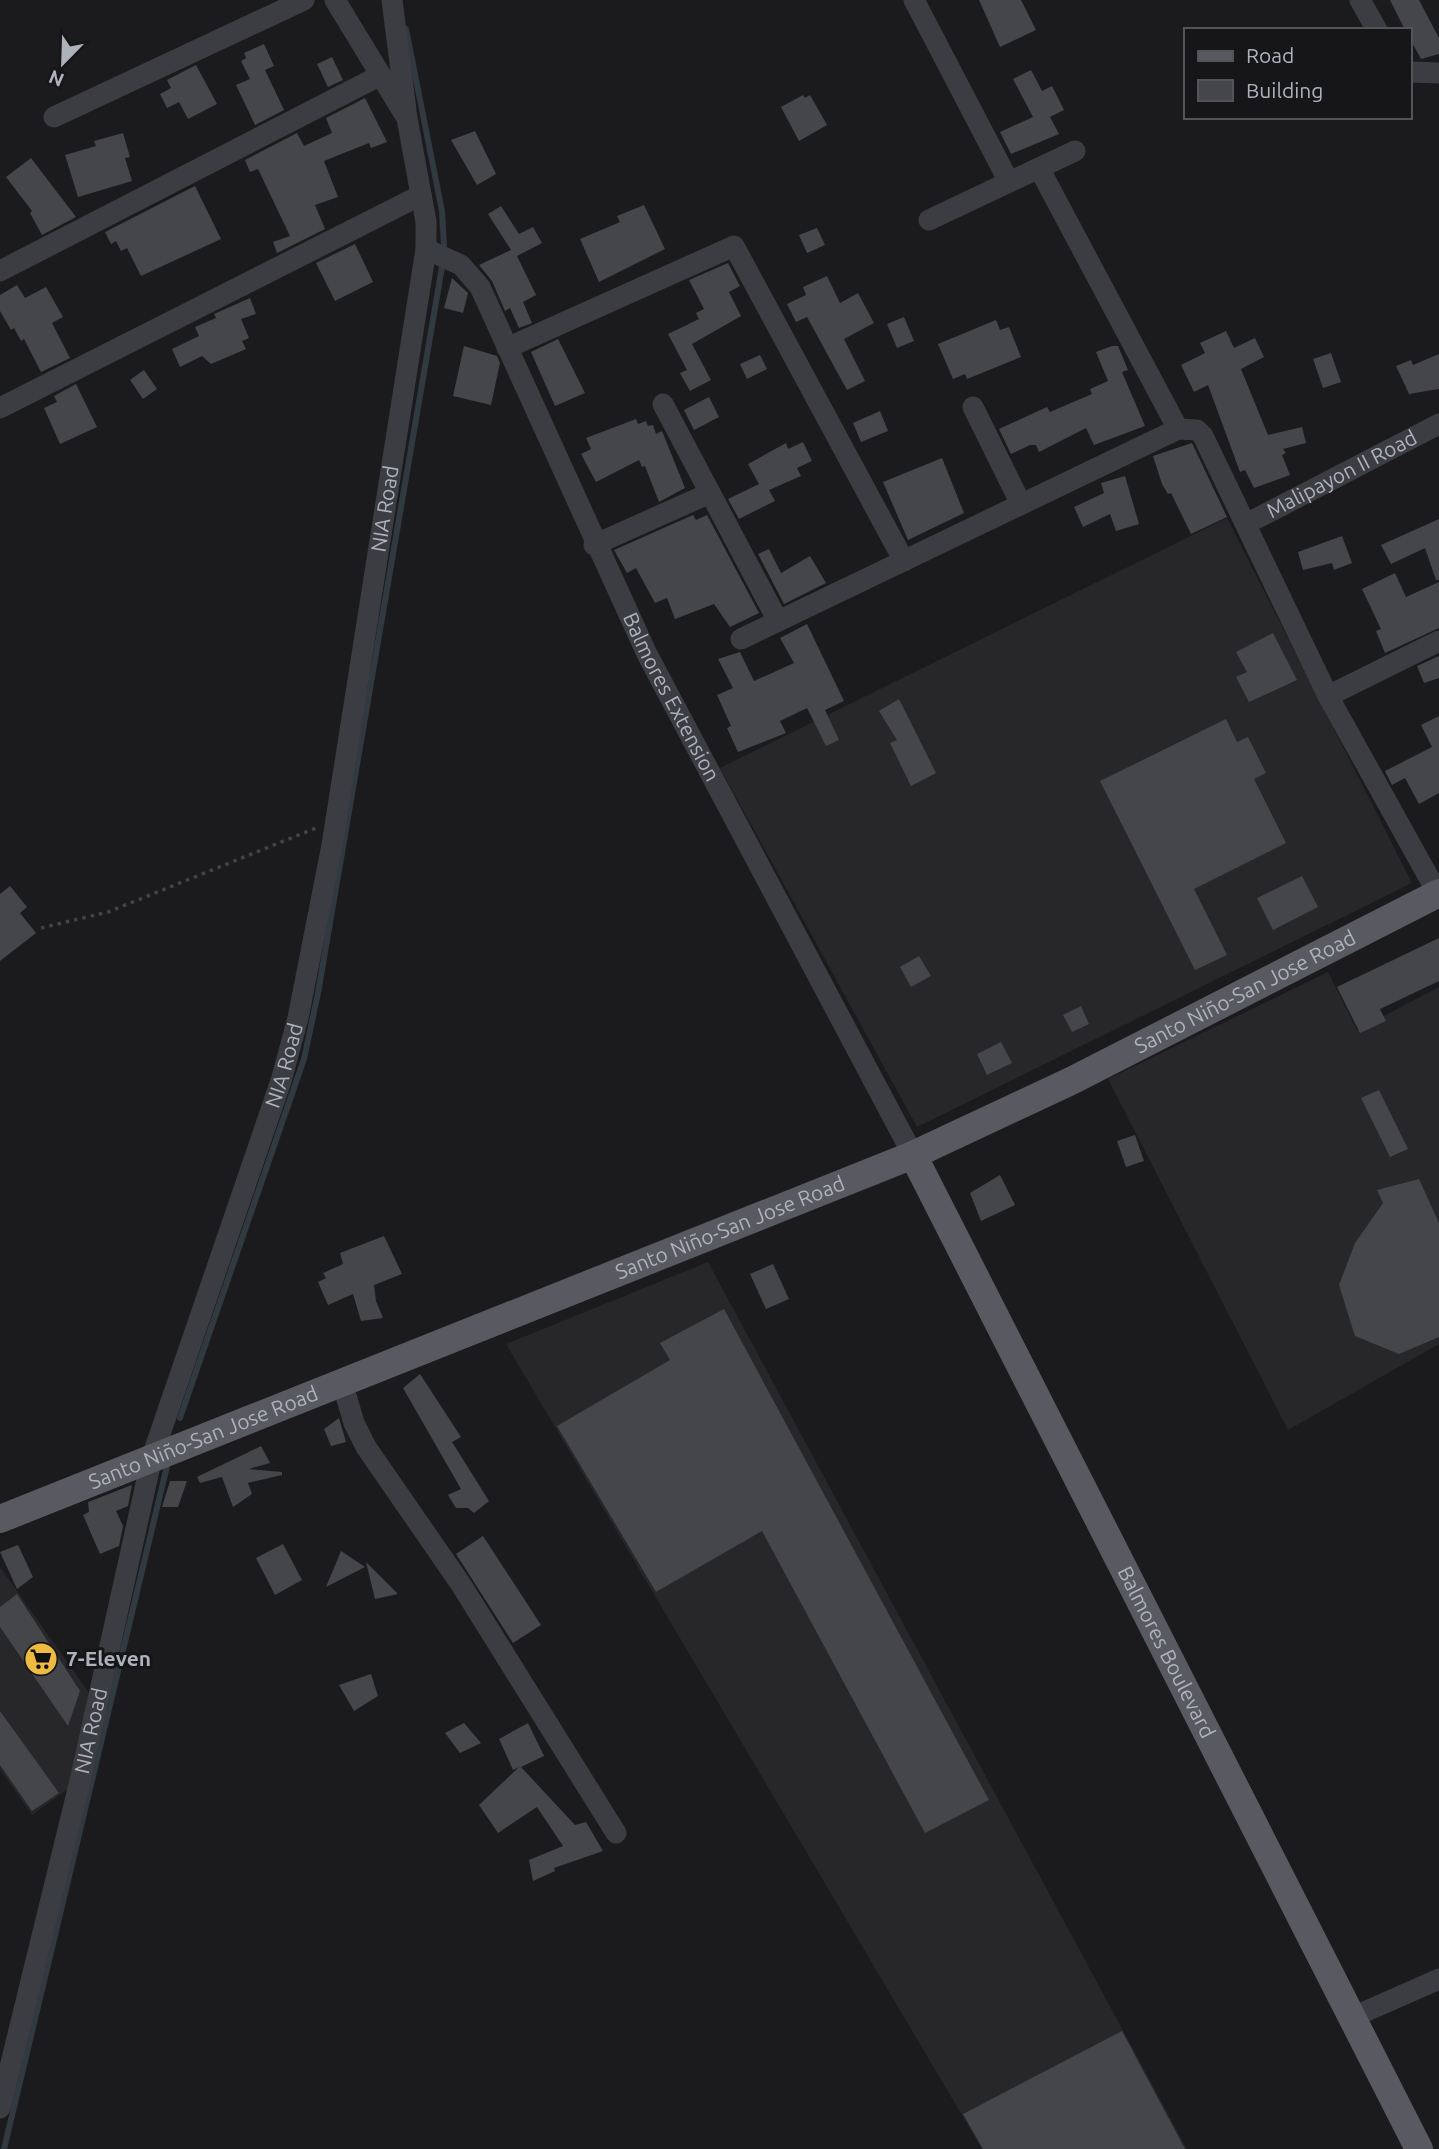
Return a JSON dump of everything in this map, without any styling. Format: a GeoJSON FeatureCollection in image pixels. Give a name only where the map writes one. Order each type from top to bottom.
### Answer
{"type":"FeatureCollection","features":[{"type":"Feature","properties":{"kind":"main road","name":"Santo Niño-San Jose Road"},"geometry":{"type":"LineString","coordinates":[[0,1519],[631,1270],[913,1155],[1071,1081],[1439,894]]}},
{"type":"Feature","properties":{"kind":"main road","name":"Balmores Boulevard"},"geometry":{"type":"LineString","coordinates":[[913,1155],[1419,2149]]}},
{"type":"Feature","properties":{"kind":"street"},"geometry":{"type":"LineString","coordinates":[[54,117],[304,0]]}},
{"type":"Feature","properties":{"kind":"street"},"geometry":{"type":"LineString","coordinates":[[335,0],[407,118]]}},
{"type":"Feature","properties":{"kind":"street","name":"NIA Road"},"geometry":{"type":"LineString","coordinates":[[0,2108],[79,1785],[152,1457],[281,1081],[298,1018],[335,824],[426,249],[421,195],[407,118],[392,0]]}},
{"type":"Feature","properties":{"kind":"street"},"geometry":{"type":"LineString","coordinates":[[914,0],[1009,182]]}},
{"type":"Feature","properties":{"kind":"street"},"geometry":{"type":"LineString","coordinates":[[1360,0],[1376,28]]}},
{"type":"Feature","properties":{"kind":"street"},"geometry":{"type":"LineString","coordinates":[[1411,72],[1439,73]]}},
{"type":"Feature","properties":{"kind":"street"},"geometry":{"type":"LineString","coordinates":[[0,271],[379,76]]}},
{"type":"Feature","properties":{"kind":"street"},"geometry":{"type":"LineString","coordinates":[[929,220],[1075,151]]}},
{"type":"Feature","properties":{"kind":"street"},"geometry":{"type":"LineString","coordinates":[[1039,168],[1178,429]]}},
{"type":"Feature","properties":{"kind":"street"},"geometry":{"type":"LineString","coordinates":[[0,408],[421,195]]}},
{"type":"Feature","properties":{"kind":"street"},"geometry":{"type":"LineString","coordinates":[[507,348],[734,246],[904,561]]}},
{"type":"Feature","properties":{"kind":"street","name":"Balmores Extension"},"geometry":{"type":"LineString","coordinates":[[426,249],[461,265],[472,275],[594,545],[708,773],[913,1155]]}},
{"type":"Feature","properties":{"kind":"street"},"geometry":{"type":"LineString","coordinates":[[663,404],[778,621]]}},
{"type":"Feature","properties":{"kind":"street"},"geometry":{"type":"LineString","coordinates":[[973,407],[1021,504]]}},
{"type":"Feature","properties":{"kind":"street","name":"Malipayon II Road"},"geometry":{"type":"LineString","coordinates":[[1246,524],[1439,424]]}},
{"type":"Feature","properties":{"kind":"street"},"geometry":{"type":"LineString","coordinates":[[741,639],[1178,429],[1197,430],[1203,436],[1328,696],[1439,894]]}},
{"type":"Feature","properties":{"kind":"street"},"geometry":{"type":"LineString","coordinates":[[594,545],[710,493]]}},
{"type":"Feature","properties":{"kind":"street"},"geometry":{"type":"LineString","coordinates":[[1328,696],[1439,641]]}},
{"type":"Feature","properties":{"kind":"street"},"geometry":{"type":"LineString","coordinates":[[342,1382],[354,1423],[366,1447],[460,1583],[616,1833]]}},
{"type":"Feature","properties":{"kind":"street"},"geometry":{"type":"LineString","coordinates":[[1353,2017],[1439,1979]]}},
{"type":"Feature","properties":{"kind":"path"},"geometry":{"type":"LineString","coordinates":[[41,928],[108,912],[289,836],[335,824]]}},
{"type":"Feature","properties":{"kind":"shaded area"},"geometry":{"type":"Polygon","coordinates":[[[1227,518],[1412,883],[917,1127],[720,768],[1227,518]]]}},
{"type":"Feature","properties":{"kind":"shaded area"},"geometry":{"type":"Polygon","coordinates":[[[1328,972],[1357,1030],[1439,987],[1439,1344],[1288,1430],[1108,1079],[1328,972]]]}},
{"type":"Feature","properties":{"kind":"shaded area"},"geometry":{"type":"Polygon","coordinates":[[[708,1262],[1187,2149],[982,2149],[506,1344],[708,1262]]]}},
{"type":"Feature","properties":{"kind":"shaded area"},"geometry":{"type":"Polygon","coordinates":[[[0,1567],[92,1697],[71,1787],[32,1815],[0,1769],[0,1567]]]}},
{"type":"Feature","properties":{"kind":"building"},"geometry":{"type":"Polygon","coordinates":[[[979,0],[1021,0],[1036,30],[1000,47],[979,0]]]}},
{"type":"Feature","properties":{"kind":"building"},"geometry":{"type":"Polygon","coordinates":[[[1390,0],[1419,0],[1439,38],[1439,54],[1421,59],[1411,41],[1411,28],[1404,28],[1390,0]]]}},
{"type":"Feature","properties":{"kind":"building"},"geometry":{"type":"Polygon","coordinates":[[[264,44],[274,66],[265,70],[284,110],[255,125],[236,85],[250,79],[241,61],[246,58],[244,53],[264,44]]]}},
{"type":"Feature","properties":{"kind":"building"},"geometry":{"type":"Polygon","coordinates":[[[332,57],[343,80],[328,87],[317,64],[332,57]]]}},
{"type":"Feature","properties":{"kind":"building"},"geometry":{"type":"Polygon","coordinates":[[[196,65],[217,104],[188,119],[179,102],[167,108],[160,94],[171,88],[167,80],[196,65]]]}},
{"type":"Feature","properties":{"kind":"building"},"geometry":{"type":"Polygon","coordinates":[[[1031,70],[1042,91],[1052,86],[1064,110],[1050,117],[1059,134],[1011,154],[1000,132],[1033,117],[1013,79],[1031,70]]]}},
{"type":"Feature","properties":{"kind":"building"},"geometry":{"type":"Polygon","coordinates":[[[803,95],[805,98],[810,95],[827,125],[799,141],[781,107],[803,95]]]}},
{"type":"Feature","properties":{"kind":"building"},"geometry":{"type":"Polygon","coordinates":[[[365,98],[387,142],[371,148],[369,143],[324,161],[338,197],[315,205],[325,229],[277,253],[273,242],[290,236],[258,169],[250,172],[245,160],[297,133],[304,146],[332,133],[326,118],[365,98]]]}},
{"type":"Feature","properties":{"kind":"building"},"geometry":{"type":"Polygon","coordinates":[[[475,131],[496,174],[477,185],[451,140],[475,131]]]}},
{"type":"Feature","properties":{"kind":"building"},"geometry":{"type":"Polygon","coordinates":[[[123,133],[130,157],[125,158],[132,181],[78,197],[65,155],[96,146],[94,141],[123,133]]]}},
{"type":"Feature","properties":{"kind":"building"},"geometry":{"type":"Polygon","coordinates":[[[31,158],[76,217],[42,235],[30,213],[32,211],[6,177],[31,158]]]}},
{"type":"Feature","properties":{"kind":"building"},"geometry":{"type":"Polygon","coordinates":[[[195,186],[221,239],[141,276],[127,248],[121,251],[116,241],[111,244],[105,232],[195,186]]]}},
{"type":"Feature","properties":{"kind":"building"},"geometry":{"type":"Polygon","coordinates":[[[644,205],[665,249],[599,282],[580,239],[620,222],[617,216],[644,205]]]}},
{"type":"Feature","properties":{"kind":"building"},"geometry":{"type":"Polygon","coordinates":[[[501,206],[519,234],[533,227],[542,243],[517,256],[536,295],[523,302],[532,323],[519,328],[510,308],[505,311],[492,281],[479,265],[511,250],[488,214],[501,206]]]}},
{"type":"Feature","properties":{"kind":"building"},"geometry":{"type":"Polygon","coordinates":[[[817,228],[825,245],[807,253],[799,235],[817,228]]]}},
{"type":"Feature","properties":{"kind":"building"},"geometry":{"type":"Polygon","coordinates":[[[355,244],[373,282],[335,301],[316,263],[355,244]]]}},
{"type":"Feature","properties":{"kind":"building"},"geometry":{"type":"Polygon","coordinates":[[[728,263],[740,286],[729,292],[741,316],[692,344],[711,380],[690,391],[680,373],[687,370],[668,334],[699,319],[696,313],[704,309],[689,280],[728,263]]]}},
{"type":"Feature","properties":{"kind":"building"},"geometry":{"type":"Polygon","coordinates":[[[827,276],[840,303],[858,293],[874,323],[844,339],[865,381],[847,390],[807,317],[796,322],[787,304],[806,295],[803,287],[827,276]]]}},
{"type":"Feature","properties":{"kind":"building"},"geometry":{"type":"Polygon","coordinates":[[[452,278],[468,293],[463,313],[444,308],[452,278]]]}},
{"type":"Feature","properties":{"kind":"building"},"geometry":{"type":"Polygon","coordinates":[[[17,285],[25,298],[46,287],[63,317],[52,323],[70,358],[41,372],[24,339],[21,341],[14,328],[11,330],[0,311],[0,295],[17,285]]]}},
{"type":"Feature","properties":{"kind":"building"},"geometry":{"type":"Polygon","coordinates":[[[250,298],[256,314],[241,319],[249,338],[242,341],[246,349],[211,364],[202,356],[180,367],[172,349],[199,336],[195,327],[216,318],[214,314],[250,298]]]}},
{"type":"Feature","properties":{"kind":"building"},"geometry":{"type":"Polygon","coordinates":[[[904,317],[914,341],[897,348],[887,324],[904,317]]]}},
{"type":"Feature","properties":{"kind":"building"},"geometry":{"type":"Polygon","coordinates":[[[996,320],[1000,330],[1009,327],[1021,357],[967,379],[965,374],[953,379],[938,344],[996,320]]]}},
{"type":"Feature","properties":{"kind":"building"},"geometry":{"type":"Polygon","coordinates":[[[1226,331],[1234,348],[1255,338],[1264,357],[1241,369],[1268,435],[1302,427],[1306,443],[1283,449],[1286,453],[1282,455],[1290,475],[1254,488],[1245,470],[1240,472],[1208,385],[1194,392],[1181,365],[1205,353],[1200,343],[1226,331]]]}},
{"type":"Feature","properties":{"kind":"building"},"geometry":{"type":"Polygon","coordinates":[[[558,339],[585,393],[555,406],[531,352],[558,339]]]}},
{"type":"Feature","properties":{"kind":"building"},"geometry":{"type":"Polygon","coordinates":[[[464,346],[497,356],[500,363],[491,405],[453,396],[464,346]]]}},
{"type":"Feature","properties":{"kind":"building"},"geometry":{"type":"Polygon","coordinates":[[[1118,346],[1128,370],[1122,372],[1145,426],[1094,445],[1086,428],[1039,452],[1036,445],[1030,445],[1011,454],[999,429],[1047,407],[1050,412],[1092,394],[1090,389],[1108,381],[1096,352],[1118,346]]]}},
{"type":"Feature","properties":{"kind":"building"},"geometry":{"type":"Polygon","coordinates":[[[1331,353],[1341,382],[1323,388],[1313,359],[1331,353]]]}},
{"type":"Feature","properties":{"kind":"building"},"geometry":{"type":"Polygon","coordinates":[[[1439,354],[1439,389],[1409,394],[1396,366],[1411,360],[1413,365],[1439,354]]]}},
{"type":"Feature","properties":{"kind":"building"},"geometry":{"type":"Polygon","coordinates":[[[760,355],[767,369],[747,379],[740,364],[760,355]]]}},
{"type":"Feature","properties":{"kind":"building"},"geometry":{"type":"Polygon","coordinates":[[[144,370],[157,389],[143,399],[130,380],[144,370]]]}},
{"type":"Feature","properties":{"kind":"building"},"geometry":{"type":"Polygon","coordinates":[[[76,384],[97,427],[60,444],[44,408],[57,402],[54,396],[76,384]]]}},
{"type":"Feature","properties":{"kind":"building"},"geometry":{"type":"Polygon","coordinates":[[[709,397],[719,417],[694,430],[684,410],[709,397]]]}},
{"type":"Feature","properties":{"kind":"building"},"geometry":{"type":"Polygon","coordinates":[[[880,411],[888,431],[861,442],[853,423],[880,411]]]}},
{"type":"Feature","properties":{"kind":"building"},"geometry":{"type":"Polygon","coordinates":[[[636,419],[638,424],[646,421],[648,426],[653,425],[656,434],[662,431],[685,488],[659,502],[645,466],[642,467],[639,460],[596,482],[581,454],[591,449],[586,438],[636,419]]]}},
{"type":"Feature","properties":{"kind":"building"},"geometry":{"type":"Polygon","coordinates":[[[803,442],[812,461],[797,468],[801,476],[769,490],[775,501],[739,519],[728,499],[759,484],[748,464],[786,443],[788,449],[803,442]]]}},
{"type":"Feature","properties":{"kind":"building"},"geometry":{"type":"Polygon","coordinates":[[[1192,443],[1227,517],[1191,534],[1171,493],[1168,494],[1162,484],[1153,456],[1192,443]]]}},
{"type":"Feature","properties":{"kind":"building"},"geometry":{"type":"Polygon","coordinates":[[[942,458],[964,513],[908,540],[883,482],[942,458]]]}},
{"type":"Feature","properties":{"kind":"building"},"geometry":{"type":"Polygon","coordinates":[[[1125,476],[1139,524],[1116,531],[1110,514],[1083,527],[1074,507],[1104,493],[1101,483],[1125,476]]]}},
{"type":"Feature","properties":{"kind":"building"},"geometry":{"type":"Polygon","coordinates":[[[693,515],[696,520],[707,515],[759,613],[730,627],[714,604],[675,619],[667,598],[655,603],[636,568],[627,573],[614,550],[693,515]]]}},
{"type":"Feature","properties":{"kind":"building"},"geometry":{"type":"Polygon","coordinates":[[[1439,519],[1439,580],[1436,580],[1425,548],[1391,564],[1381,545],[1439,519]]]}},
{"type":"Feature","properties":{"kind":"building"},"geometry":{"type":"Polygon","coordinates":[[[1342,536],[1352,563],[1334,570],[1332,563],[1303,570],[1298,552],[1342,536]]]}},
{"type":"Feature","properties":{"kind":"building"},"geometry":{"type":"Polygon","coordinates":[[[769,549],[781,573],[810,556],[826,583],[784,604],[758,554],[769,549]]]}},
{"type":"Feature","properties":{"kind":"building"},"geometry":{"type":"Polygon","coordinates":[[[1395,573],[1406,597],[1439,582],[1439,628],[1385,653],[1376,631],[1381,629],[1362,589],[1395,573]]]}},
{"type":"Feature","properties":{"kind":"building"},"geometry":{"type":"Polygon","coordinates":[[[807,624],[844,701],[825,710],[839,740],[826,746],[807,708],[780,721],[786,733],[738,752],[727,728],[731,726],[717,695],[733,688],[718,659],[740,652],[754,681],[794,663],[780,638],[807,624]]]}},
{"type":"Feature","properties":{"kind":"building"},"geometry":{"type":"Polygon","coordinates":[[[1273,633],[1297,680],[1249,702],[1236,677],[1247,672],[1236,652],[1273,633]]]}},
{"type":"Feature","properties":{"kind":"building"},"geometry":{"type":"Polygon","coordinates":[[[1439,656],[1439,678],[1424,683],[1417,666],[1439,656]]]}},
{"type":"Feature","properties":{"kind":"building"},"geometry":{"type":"Polygon","coordinates":[[[899,699],[936,773],[911,786],[890,743],[897,740],[879,711],[899,699]]]}},
{"type":"Feature","properties":{"kind":"building"},"geometry":{"type":"Polygon","coordinates":[[[1439,716],[1439,793],[1419,804],[1405,778],[1392,785],[1385,771],[1432,747],[1421,725],[1439,716]]]}},
{"type":"Feature","properties":{"kind":"building"},"geometry":{"type":"Polygon","coordinates":[[[1226,719],[1237,742],[1248,737],[1266,773],[1254,779],[1286,843],[1194,889],[1227,955],[1195,970],[1100,781],[1226,719]]]}},
{"type":"Feature","properties":{"kind":"building"},"geometry":{"type":"Polygon","coordinates":[[[1302,876],[1318,907],[1273,930],[1257,898],[1302,876]]]}},
{"type":"Feature","properties":{"kind":"building"},"geometry":{"type":"Polygon","coordinates":[[[10,886],[27,907],[20,913],[36,933],[0,961],[0,894],[10,886]]]}},
{"type":"Feature","properties":{"kind":"building"},"geometry":{"type":"Polygon","coordinates":[[[1439,938],[1439,981],[1380,1009],[1386,1021],[1360,1033],[1337,987],[1439,938]]]}},
{"type":"Feature","properties":{"kind":"building"},"geometry":{"type":"Polygon","coordinates":[[[919,956],[931,976],[911,987],[900,967],[919,956]]]}},
{"type":"Feature","properties":{"kind":"building"},"geometry":{"type":"Polygon","coordinates":[[[1081,1006],[1089,1024],[1072,1032],[1063,1015],[1081,1006]]]}},
{"type":"Feature","properties":{"kind":"building"},"geometry":{"type":"Polygon","coordinates":[[[1001,1042],[1012,1063],[987,1075],[977,1054],[1001,1042]]]}},
{"type":"Feature","properties":{"kind":"building"},"geometry":{"type":"Polygon","coordinates":[[[1379,1090],[1408,1149],[1390,1157],[1361,1098],[1379,1090]]]}},
{"type":"Feature","properties":{"kind":"building"},"geometry":{"type":"Polygon","coordinates":[[[1135,1135],[1144,1161],[1126,1167],[1117,1141],[1135,1135]]]}},
{"type":"Feature","properties":{"kind":"building"},"geometry":{"type":"Polygon","coordinates":[[[1000,1175],[1015,1205],[981,1221],[970,1193],[1000,1175]]]}},
{"type":"Feature","properties":{"kind":"building"},"geometry":{"type":"Polygon","coordinates":[[[1419,1179],[1439,1223],[1439,1337],[1399,1354],[1355,1336],[1339,1285],[1355,1243],[1383,1203],[1377,1190],[1419,1179]]]}},
{"type":"Feature","properties":{"kind":"building"},"geometry":{"type":"Polygon","coordinates":[[[384,1236],[402,1274],[374,1285],[376,1301],[383,1318],[361,1321],[353,1294],[328,1305],[318,1282],[326,1278],[323,1273],[343,1264],[340,1253],[384,1236]]]}},
{"type":"Feature","properties":{"kind":"building"},"geometry":{"type":"Polygon","coordinates":[[[773,1264],[789,1299],[766,1309],[750,1274],[773,1264]]]}},
{"type":"Feature","properties":{"kind":"building"},"geometry":{"type":"Polygon","coordinates":[[[724,1309],[989,1800],[925,1833],[762,1531],[656,1592],[557,1426],[670,1360],[660,1343],[724,1309]]]}},
{"type":"Feature","properties":{"kind":"building"},"geometry":{"type":"Polygon","coordinates":[[[420,1374],[461,1437],[452,1442],[489,1501],[474,1513],[468,1508],[456,1508],[448,1495],[461,1489],[403,1388],[420,1374]]]}},
{"type":"Feature","properties":{"kind":"building"},"geometry":{"type":"Polygon","coordinates":[[[339,1418],[346,1442],[331,1446],[324,1429],[339,1418]]]}},
{"type":"Feature","properties":{"kind":"building"},"geometry":{"type":"Polygon","coordinates":[[[261,1446],[270,1463],[249,1469],[282,1472],[282,1475],[248,1483],[252,1494],[233,1507],[222,1477],[200,1483],[197,1477],[261,1446]]]}},
{"type":"Feature","properties":{"kind":"building"},"geometry":{"type":"Polygon","coordinates":[[[170,1481],[187,1481],[178,1507],[162,1507],[170,1481]]]}},
{"type":"Feature","properties":{"kind":"building"},"geometry":{"type":"Polygon","coordinates":[[[132,1485],[128,1506],[116,1511],[123,1526],[119,1546],[100,1554],[83,1515],[89,1512],[88,1502],[132,1485]]]}},
{"type":"Feature","properties":{"kind":"building"},"geometry":{"type":"Polygon","coordinates":[[[483,1536],[541,1625],[513,1643],[456,1554],[483,1536]]]}},
{"type":"Feature","properties":{"kind":"building"},"geometry":{"type":"Polygon","coordinates":[[[283,1544],[302,1580],[275,1595],[256,1558],[283,1544]]]}},
{"type":"Feature","properties":{"kind":"building"},"geometry":{"type":"Polygon","coordinates":[[[18,1545],[33,1577],[17,1589],[0,1552],[18,1545]]]}},
{"type":"Feature","properties":{"kind":"building"},"geometry":{"type":"Polygon","coordinates":[[[341,1551],[365,1567],[326,1587],[341,1551]]]}},
{"type":"Feature","properties":{"kind":"building"},"geometry":{"type":"Polygon","coordinates":[[[366,1562],[398,1594],[375,1599],[366,1562]]]}},
{"type":"Feature","properties":{"kind":"building","name":"7-Eleven"},"geometry":{"type":"Polygon","coordinates":[[[17,1594],[80,1691],[68,1726],[0,1627],[0,1607],[17,1594]]]}},
{"type":"Feature","properties":{"kind":"building"},"geometry":{"type":"Polygon","coordinates":[[[371,1674],[378,1696],[354,1711],[339,1685],[371,1674]]]}},
{"type":"Feature","properties":{"kind":"building"},"geometry":{"type":"Polygon","coordinates":[[[0,1711],[59,1793],[32,1811],[0,1765],[0,1711]]]}},
{"type":"Feature","properties":{"kind":"building"},"geometry":{"type":"Polygon","coordinates":[[[464,1723],[481,1743],[460,1753],[445,1733],[464,1723]]]}},
{"type":"Feature","properties":{"kind":"building"},"geometry":{"type":"Polygon","coordinates":[[[528,1723],[544,1756],[521,1767],[575,1825],[586,1822],[603,1851],[554,1868],[555,1871],[533,1881],[529,1860],[563,1846],[537,1807],[498,1833],[479,1805],[519,1767],[513,1770],[499,1739],[528,1723]]]}},
{"type":"Feature","properties":{"kind":"building"},"geometry":{"type":"Polygon","coordinates":[[[1122,2031],[1185,2149],[983,2149],[963,2114],[1122,2031]]]}},
{"type":"Feature","properties":{"kind":"waterway"},"geometry":{"type":"LineString","coordinates":[[406,29],[442,211],[444,245]]}},
{"type":"Feature","properties":{"kind":"waterway"},"geometry":{"type":"LineString","coordinates":[[180,1418],[304,1059],[318,993],[442,267]]}},
{"type":"Feature","properties":{"kind":"waterway"},"geometry":{"type":"LineString","coordinates":[[4,2149],[167,1466]]}},
{"type":"Feature","properties":{"kind":"place","name":"7-Eleven"},"geometry":{"type":"Point","coordinates":[41,1659]}}]}
